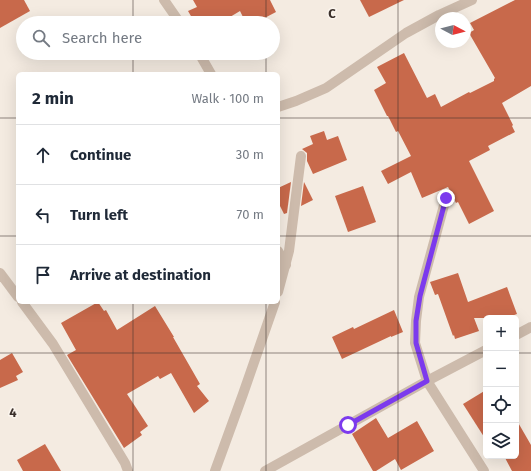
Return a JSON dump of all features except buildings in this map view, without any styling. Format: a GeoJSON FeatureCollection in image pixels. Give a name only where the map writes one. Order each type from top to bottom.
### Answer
{"type":"FeatureCollection","features":[{"type":"Feature","properties":{"kind":"street"},"geometry":{"type":"LineString","coordinates":[[164,0],[175,16]]}},
{"type":"Feature","properties":{"kind":"street"},"geometry":{"type":"LineString","coordinates":[[280,106],[326,88],[406,33],[439,15],[472,0]]}},
{"type":"Feature","properties":{"kind":"street"},"geometry":{"type":"LineString","coordinates":[[203,60],[210,72]]}},
{"type":"Feature","properties":{"kind":"street"},"geometry":{"type":"LineString","coordinates":[[280,285],[289,251],[300,156]]}},
{"type":"Feature","properties":{"kind":"street"},"geometry":{"type":"LineString","coordinates":[[446,198],[420,296],[416,321],[416,343],[427,381],[484,471]]}},
{"type":"Feature","properties":{"kind":"street"},"geometry":{"type":"LineString","coordinates":[[280,254],[286,265]]}},
{"type":"Feature","properties":{"kind":"street"},"geometry":{"type":"LineString","coordinates":[[0,273],[16,294]]}},
{"type":"Feature","properties":{"kind":"street"},"geometry":{"type":"LineString","coordinates":[[23,304],[53,344],[125,463],[128,471]]}},
{"type":"Feature","properties":{"kind":"street"},"geometry":{"type":"LineString","coordinates":[[215,471],[274,304]]}},
{"type":"Feature","properties":{"kind":"street"},"geometry":{"type":"LineString","coordinates":[[519,333],[531,327]]}},
{"type":"Feature","properties":{"kind":"street"},"geometry":{"type":"LineString","coordinates":[[265,471],[484,351]]}},
{"type":"Feature","properties":{"kind":"route"},"geometry":{"type":"LineString","coordinates":[[348,425],[427,381],[416,343],[416,321],[420,296],[446,198]]}}]}
